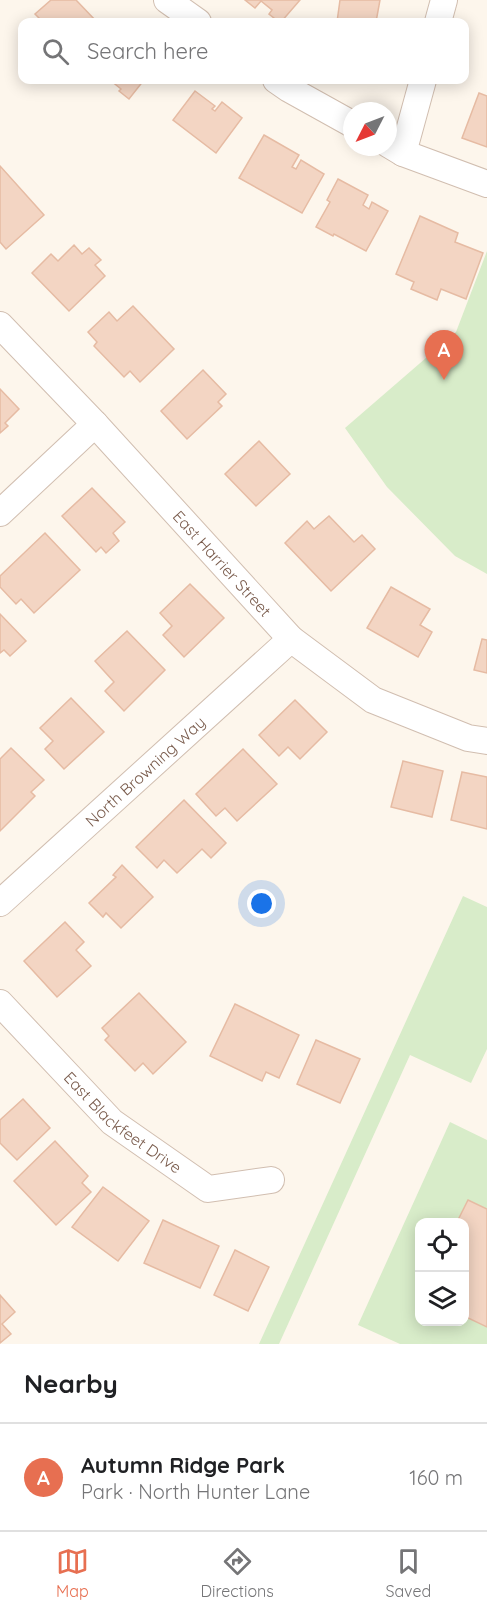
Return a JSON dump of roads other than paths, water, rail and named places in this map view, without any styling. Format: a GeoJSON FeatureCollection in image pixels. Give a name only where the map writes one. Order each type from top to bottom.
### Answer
{"type":"FeatureCollection","features":[{"type":"Feature","properties":{"kind":"street"},"geometry":{"type":"LineString","coordinates":[[167,0],[192,18]]}},
{"type":"Feature","properties":{"kind":"street"},"geometry":{"type":"LineString","coordinates":[[439,18],[444,0]]}},
{"type":"Feature","properties":{"kind":"street"},"geometry":{"type":"LineString","coordinates":[[282,84],[343,119]]}},
{"type":"Feature","properties":{"kind":"street"},"geometry":{"type":"LineString","coordinates":[[397,146],[421,84]]}},
{"type":"Feature","properties":{"kind":"street"},"geometry":{"type":"LineString","coordinates":[[397,149],[487,184]]}},
{"type":"Feature","properties":{"kind":"street","name":"East Harrier Street"},"geometry":{"type":"LineString","coordinates":[[0,325],[95,424],[291,639],[373,700],[468,738],[487,741]]}},
{"type":"Feature","properties":{"kind":"street"},"geometry":{"type":"LineString","coordinates":[[0,513],[95,424]]}},
{"type":"Feature","properties":{"kind":"street","name":"North Browning Way"},"geometry":{"type":"LineString","coordinates":[[0,903],[291,639]]}},
{"type":"Feature","properties":{"kind":"street","name":"East Blackfeet Drive"},"geometry":{"type":"LineString","coordinates":[[0,1003],[112,1122],[208,1189],[271,1180]]}},
{"type":"Feature","properties":{"kind":"place","name":"Autumn Ridge Park"},"geometry":{"type":"Point","coordinates":[444,380]}}]}
